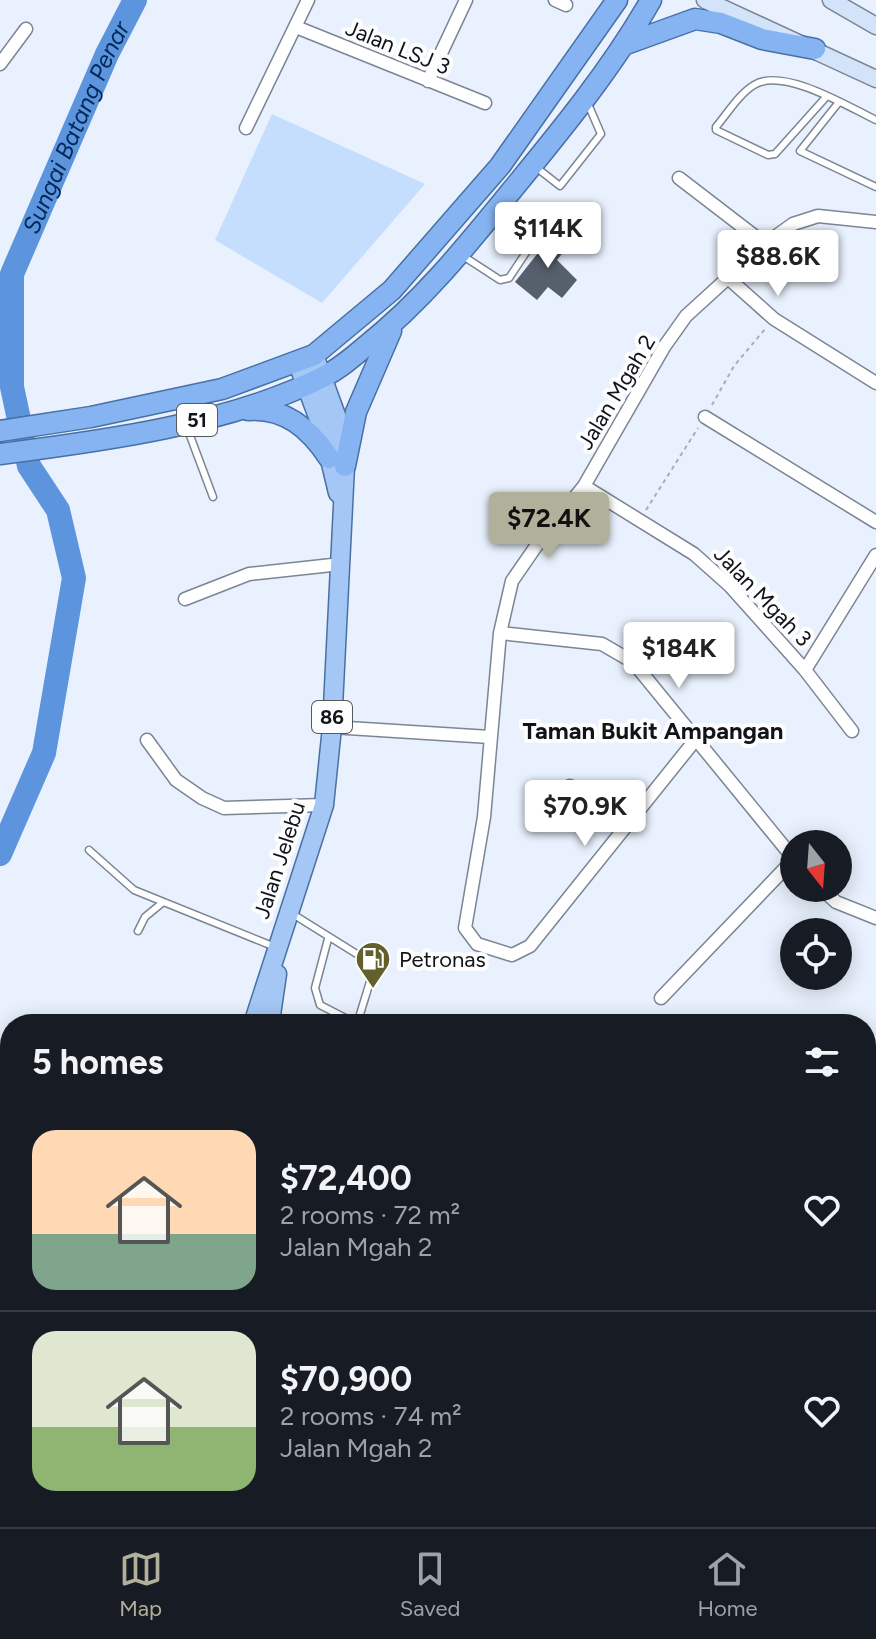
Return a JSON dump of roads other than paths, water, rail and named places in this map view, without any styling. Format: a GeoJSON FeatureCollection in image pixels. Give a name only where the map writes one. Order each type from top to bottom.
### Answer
{"type":"FeatureCollection","features":[{"type":"Feature","properties":{"kind":"highway","name":"51"},"geometry":{"type":"LineString","coordinates":[[0,431],[91,417],[222,389],[305,358],[392,290],[500,166],[617,0]]}},
{"type":"Feature","properties":{"kind":"highway","name":"51"},"geometry":{"type":"LineString","coordinates":[[0,454],[83,443],[229,414],[314,381],[341,366],[394,323],[460,255],[626,44],[651,0]]}},
{"type":"Feature","properties":{"kind":"highway"},"geometry":{"type":"LineString","coordinates":[[626,44],[695,19],[721,23],[762,39],[815,49]]}},
{"type":"Feature","properties":{"kind":"highway"},"geometry":{"type":"LineString","coordinates":[[229,414],[253,410],[276,413],[298,422],[337,462],[394,323]]}},
{"type":"Feature","properties":{"kind":"main road"},"geometry":{"type":"LineString","coordinates":[[705,0],[723,4],[876,79]]}},
{"type":"Feature","properties":{"kind":"main road"},"geometry":{"type":"LineString","coordinates":[[831,0],[876,26]]}},
{"type":"Feature","properties":{"kind":"main road","name":"Jalan Jelebu"},"geometry":{"type":"LineString","coordinates":[[256,1014],[324,805],[332,727],[343,516],[337,462],[337,418],[314,381],[305,358]]}},
{"type":"Feature","properties":{"kind":"main road"},"geometry":{"type":"LineString","coordinates":[[271,1014],[285,919]]}},
{"type":"Feature","properties":{"kind":"street"},"geometry":{"type":"LineString","coordinates":[[246,128],[308,0]]}},
{"type":"Feature","properties":{"kind":"street"},"geometry":{"type":"LineString","coordinates":[[428,81],[466,0]]}},
{"type":"Feature","properties":{"kind":"street","name":"Jalan LSJ 3"},"geometry":{"type":"LineString","coordinates":[[296,27],[485,103]]}},
{"type":"Feature","properties":{"kind":"street"},"geometry":{"type":"LineString","coordinates":[[0,64],[26,29]]}},
{"type":"Feature","properties":{"kind":"street"},"geometry":{"type":"LineString","coordinates":[[679,178],[765,244]]}},
{"type":"Feature","properties":{"kind":"street","name":"Jalan Mgah 2"},"geometry":{"type":"LineString","coordinates":[[623,830],[530,946],[512,955],[477,944],[465,928],[484,817],[500,633],[512,581],[584,486],[664,347],[686,316],[765,244],[793,224],[818,216],[876,222]]}},
{"type":"Feature","properties":{"kind":"street"},"geometry":{"type":"LineString","coordinates":[[728,278],[774,319],[876,383]]}},
{"type":"Feature","properties":{"kind":"street"},"geometry":{"type":"LineString","coordinates":[[705,417],[876,522]]}},
{"type":"Feature","properties":{"kind":"street","name":"Jalan Mgah 3"},"geometry":{"type":"LineString","coordinates":[[584,486],[694,554],[730,586],[805,670],[852,731]]}},
{"type":"Feature","properties":{"kind":"street"},"geometry":{"type":"LineString","coordinates":[[805,670],[876,555]]}},
{"type":"Feature","properties":{"kind":"street"},"geometry":{"type":"LineString","coordinates":[[185,599],[249,574],[341,564]]}},
{"type":"Feature","properties":{"kind":"street"},"geometry":{"type":"LineString","coordinates":[[500,633],[602,644],[633,662],[780,842]]}},
{"type":"Feature","properties":{"kind":"street"},"geometry":{"type":"LineString","coordinates":[[332,727],[490,737]]}},
{"type":"Feature","properties":{"kind":"street"},"geometry":{"type":"LineString","coordinates":[[570,786],[623,830],[696,739]]}},
{"type":"Feature","properties":{"kind":"street"},"geometry":{"type":"LineString","coordinates":[[147,740],[176,780],[189,791],[224,808],[324,805]]}},
{"type":"Feature","properties":{"kind":"street"},"geometry":{"type":"LineString","coordinates":[[661,998],[780,874]]}},
{"type":"Feature","properties":{"kind":"street"},"geometry":{"type":"LineString","coordinates":[[836,902],[876,918]]}},
{"type":"Feature","properties":{"kind":"lane"},"geometry":{"type":"LineString","coordinates":[[827,96],[775,154],[768,155],[716,130],[752,86],[779,79],[827,96],[876,120]]}},
{"type":"Feature","properties":{"kind":"lane"},"geometry":{"type":"LineString","coordinates":[[533,165],[560,186],[601,134],[584,97]]}},
{"type":"Feature","properties":{"kind":"lane"},"geometry":{"type":"LineString","coordinates":[[839,102],[800,151],[876,187]]}},
{"type":"Feature","properties":{"kind":"lane"},"geometry":{"type":"LineString","coordinates":[[460,255],[500,280],[509,278],[539,233],[504,200]]}},
{"type":"Feature","properties":{"kind":"lane"},"geometry":{"type":"LineString","coordinates":[[185,422],[213,497]]}},
{"type":"Feature","properties":{"kind":"lane"},"geometry":{"type":"LineString","coordinates":[[89,850],[134,890],[276,948]]}},
{"type":"Feature","properties":{"kind":"lane"},"geometry":{"type":"LineString","coordinates":[[138,931],[145,917],[162,903]]}},
{"type":"Feature","properties":{"kind":"lane"},"geometry":{"type":"LineString","coordinates":[[285,919],[368,961],[373,972],[360,1014]]}},
{"type":"Feature","properties":{"kind":"lane"},"geometry":{"type":"LineString","coordinates":[[328,939],[315,988],[320,1005],[338,1014]]}},
{"type":"Feature","properties":{"kind":"waterway","name":"Sungai Batang Penar"},"geometry":{"type":"LineString","coordinates":[[0,854],[44,753],[74,578],[58,510],[29,466],[12,387],[12,274],[107,54],[135,0]]}},
{"type":"Feature","properties":{"kind":"place","name":"Petronas"},"geometry":{"type":"Point","coordinates":[373,990]}},
{"type":"Feature","properties":{"kind":"district","name":"Taman Bukit Ampangan"},"geometry":{"type":"Point","coordinates":[653,731]}}]}
